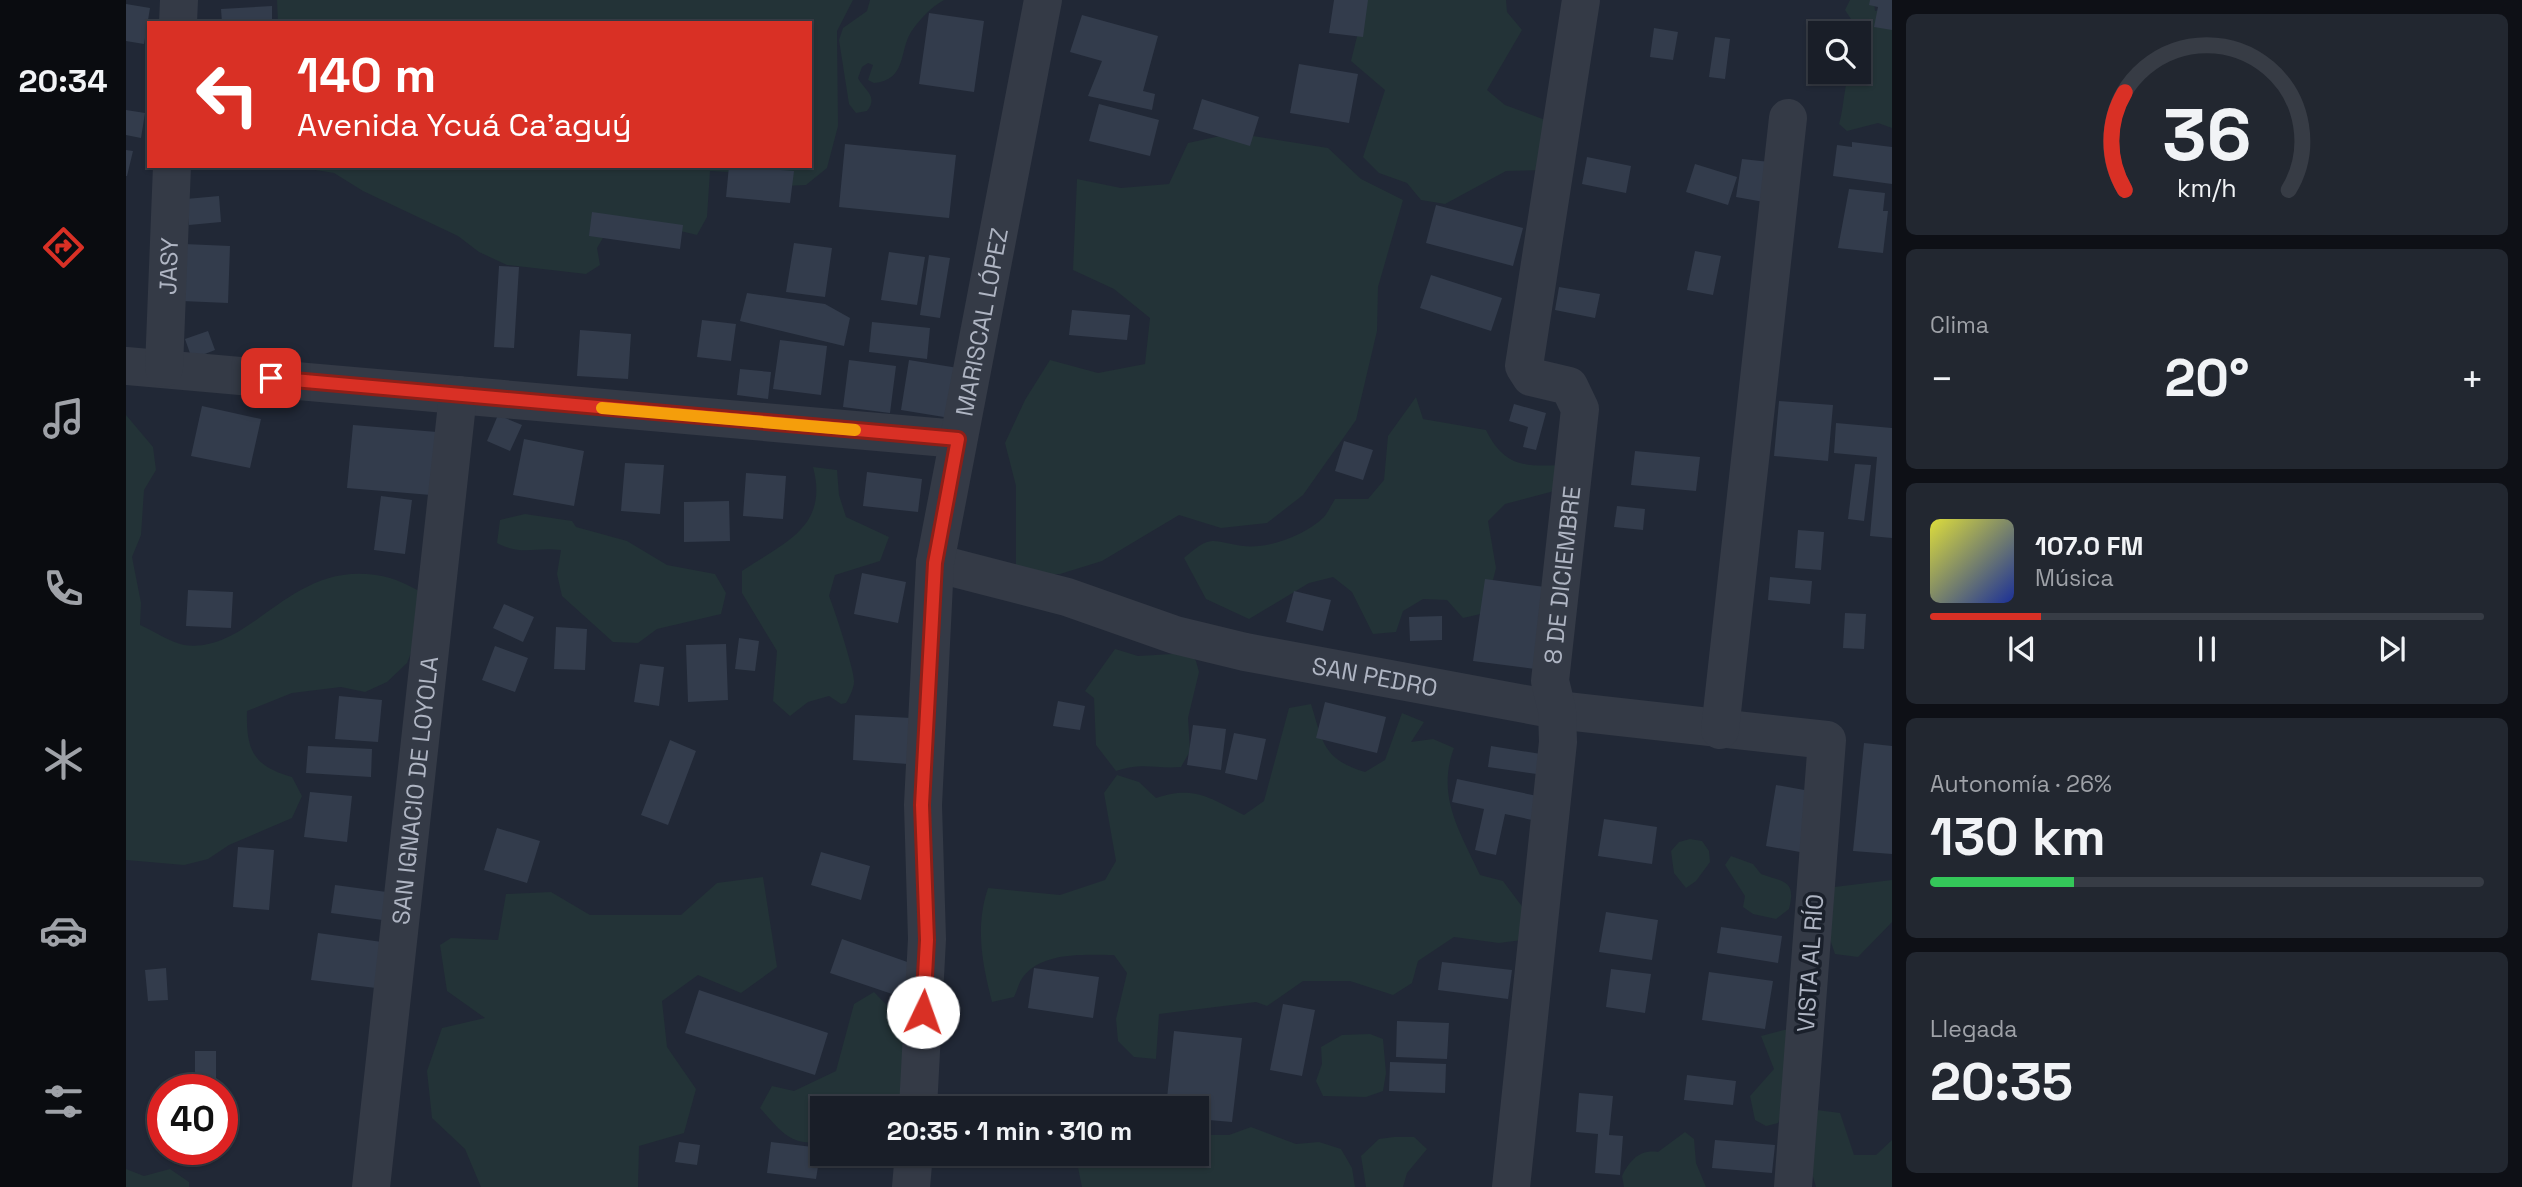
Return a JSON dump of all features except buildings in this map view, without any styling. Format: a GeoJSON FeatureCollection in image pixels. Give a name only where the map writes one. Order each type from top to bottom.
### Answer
{"type":"FeatureCollection","features":[{"type":"Feature","properties":{"kind":"street"},"geometry":{"type":"LineString","coordinates":[[178,21],[179,0]]}},
{"type":"Feature","properties":{"kind":"street","name":"MARISCAL LÓPEZ"},"geometry":{"type":"LineString","coordinates":[[919,1096],[927,940],[922,805],[935,563],[1043,0]]}},
{"type":"Feature","properties":{"kind":"street","name":"8 DE DICIEMBRE"},"geometry":{"type":"LineString","coordinates":[[1511,1187],[1559,742],[1557,710],[1550,681],[1580,409],[1569,386],[1531,377],[1524,366],[1581,0]]}},
{"type":"Feature","properties":{"kind":"street"},"geometry":{"type":"LineString","coordinates":[[1720,730],[1788,118]]}},
{"type":"Feature","properties":{"kind":"street","name":"JASY"},"geometry":{"type":"LineString","coordinates":[[164,369],[172,168]]}},
{"type":"Feature","properties":{"kind":"street"},"geometry":{"type":"LineString","coordinates":[[126,366],[958,439]]}},
{"type":"Feature","properties":{"kind":"street","name":"SAN IGNACIO DE LOYOLA"},"geometry":{"type":"LineString","coordinates":[[371,1187],[458,395]]}},
{"type":"Feature","properties":{"kind":"street","name":"SAN PEDRO"},"geometry":{"type":"LineString","coordinates":[[935,563],[1067,597],[1175,635],[1245,652],[1557,710],[1827,740]]}},
{"type":"Feature","properties":{"kind":"street","name":"VISTA AL RÍO"},"geometry":{"type":"LineString","coordinates":[[1793,1187],[1827,740]]}},
{"type":"Feature","properties":{"kind":"street"},"geometry":{"type":"LineString","coordinates":[[911,1187],[913,1166]]}},
{"type":"Feature","properties":{"kind":"shaded area"},"geometry":{"type":"Polygon","coordinates":[[[277,0],[853,0],[837,31],[838,126],[827,168],[806,185],[761,187],[730,172],[710,171],[707,217],[697,235],[643,222],[610,226],[597,248],[600,265],[586,274],[507,265],[479,252],[458,236],[363,191],[334,173],[303,168],[812,168],[812,21],[278,21],[277,0]]]}},
{"type":"Feature","properties":{"kind":"shaded area"},"geometry":{"type":"Polygon","coordinates":[[[870,0],[944,0],[934,6],[911,32],[897,71],[892,76],[885,81],[874,83],[868,80],[873,65],[868,63],[862,67],[858,78],[872,101],[867,111],[856,113],[849,104],[839,40],[843,28],[867,11],[870,0]]]}},
{"type":"Feature","properties":{"kind":"shaded area"},"geometry":{"type":"Polygon","coordinates":[[[1366,0],[1506,0],[1507,12],[1522,30],[1487,90],[1505,105],[1548,121],[1550,170],[1506,171],[1445,204],[1421,200],[1407,183],[1379,173],[1363,157],[1385,90],[1351,61],[1366,0]]]}},
{"type":"Feature","properties":{"kind":"shaded area"},"geometry":{"type":"Polygon","coordinates":[[[1850,0],[1874,0],[1875,11],[1892,7],[1892,128],[1878,123],[1847,131],[1839,124],[1847,84],[1871,84],[1871,21],[1852,21],[1845,10],[1850,0]]]}},
{"type":"Feature","properties":{"kind":"shaded area"},"geometry":{"type":"Polygon","coordinates":[[[1234,133],[1328,148],[1361,179],[1403,200],[1378,287],[1377,331],[1356,420],[1303,495],[1267,523],[1221,528],[1179,515],[1102,561],[1060,574],[1016,575],[1016,486],[1005,443],[1025,400],[1050,360],[1098,373],[1145,364],[1150,318],[1114,289],[1073,270],[1077,179],[1121,188],[1169,184],[1188,143],[1234,133]]]}},
{"type":"Feature","properties":{"kind":"shaded area"},"geometry":{"type":"Polygon","coordinates":[[[1416,397],[1423,419],[1486,430],[1495,444],[1513,461],[1536,465],[1578,465],[1573,486],[1505,504],[1488,521],[1496,568],[1485,613],[1463,618],[1447,600],[1423,599],[1403,611],[1396,632],[1373,634],[1352,592],[1333,577],[1309,583],[1249,619],[1206,599],[1184,558],[1201,545],[1212,541],[1243,546],[1275,543],[1316,524],[1324,517],[1335,499],[1368,499],[1384,480],[1388,436],[1416,397]]]}},
{"type":"Feature","properties":{"kind":"shaded area"},"geometry":{"type":"Polygon","coordinates":[[[126,415],[153,447],[156,470],[144,490],[141,535],[132,557],[141,603],[140,625],[184,645],[209,644],[232,635],[300,590],[326,579],[356,574],[390,578],[433,598],[407,663],[387,682],[365,692],[341,687],[292,693],[247,711],[248,736],[254,754],[268,768],[292,777],[302,796],[292,818],[229,845],[208,859],[184,865],[126,860],[126,415]]]}},
{"type":"Feature","properties":{"kind":"shaded area"},"geometry":{"type":"Polygon","coordinates":[[[813,467],[837,470],[839,495],[846,517],[889,537],[880,561],[835,575],[829,596],[844,640],[854,682],[846,703],[841,704],[829,696],[808,702],[790,716],[773,701],[777,651],[742,593],[742,571],[788,541],[809,519],[815,504],[813,467]]]}},
{"type":"Feature","properties":{"kind":"shaded area"},"geometry":{"type":"Polygon","coordinates":[[[525,514],[572,521],[576,527],[627,541],[667,565],[715,574],[726,593],[721,614],[657,629],[638,643],[613,642],[562,596],[557,574],[561,550],[521,550],[497,543],[500,520],[525,514]]]}},
{"type":"Feature","properties":{"kind":"shaded area"},"geometry":{"type":"Polygon","coordinates":[[[1115,649],[1138,656],[1189,653],[1196,661],[1199,672],[1188,718],[1190,751],[1181,767],[1141,766],[1116,771],[1096,745],[1094,698],[1085,691],[1115,649]]]}},
{"type":"Feature","properties":{"kind":"shaded area"},"geometry":{"type":"Polygon","coordinates":[[[1311,704],[1327,748],[1341,761],[1365,772],[1385,760],[1402,713],[1424,722],[1411,742],[1433,739],[1454,748],[1448,782],[1449,798],[1458,829],[1480,875],[1503,881],[1530,917],[1522,940],[1499,943],[1454,937],[1418,961],[1412,983],[1393,995],[1350,981],[1303,981],[1267,1006],[1256,1002],[1159,1014],[1156,1059],[1134,1057],[1118,1041],[1116,1019],[1127,973],[1114,955],[1066,956],[1042,963],[1023,977],[1014,997],[992,1002],[981,945],[982,917],[988,888],[1060,895],[1105,880],[1116,861],[1104,793],[1117,775],[1139,782],[1156,798],[1169,794],[1192,793],[1244,815],[1264,801],[1289,708],[1311,704]]]}},
{"type":"Feature","properties":{"kind":"shaded area"},"geometry":{"type":"Polygon","coordinates":[[[1690,839],[1702,841],[1709,851],[1710,862],[1696,881],[1686,888],[1674,873],[1671,851],[1679,842],[1690,839]]]}},
{"type":"Feature","properties":{"kind":"shaded area"},"geometry":{"type":"Polygon","coordinates":[[[1731,856],[1753,864],[1761,874],[1786,883],[1791,892],[1789,909],[1776,919],[1753,914],[1743,907],[1745,896],[1725,865],[1731,856]]]}},
{"type":"Feature","properties":{"kind":"shaded area"},"geometry":{"type":"Polygon","coordinates":[[[763,877],[777,967],[741,993],[698,975],[662,1001],[667,1047],[696,1089],[684,1133],[639,1146],[638,1187],[481,1187],[465,1149],[432,1118],[427,1071],[442,1028],[485,1018],[447,991],[440,945],[451,938],[498,940],[506,894],[551,892],[590,915],[681,915],[717,883],[763,877]]]}},
{"type":"Feature","properties":{"kind":"shaded area"},"geometry":{"type":"Polygon","coordinates":[[[1892,880],[1892,922],[1858,957],[1835,954],[1820,910],[1826,888],[1892,880]]]}},
{"type":"Feature","properties":{"kind":"shaded area"},"geometry":{"type":"Polygon","coordinates":[[[874,992],[907,1026],[919,1096],[810,1096],[810,1142],[794,1139],[786,1135],[760,1108],[772,1086],[794,1091],[836,1071],[854,1004],[874,992]]]}},
{"type":"Feature","properties":{"kind":"shaded area"},"geometry":{"type":"Polygon","coordinates":[[[1796,1030],[1783,1112],[1778,1123],[1766,1126],[1755,1120],[1750,1096],[1774,1069],[1761,1036],[1796,1030]]]}},
{"type":"Feature","properties":{"kind":"shaded area"},"geometry":{"type":"Polygon","coordinates":[[[1370,1034],[1383,1039],[1386,1073],[1383,1091],[1366,1097],[1323,1096],[1316,1081],[1322,1064],[1321,1047],[1342,1035],[1370,1034]]]}},
{"type":"Feature","properties":{"kind":"shaded area"},"geometry":{"type":"Polygon","coordinates":[[[1817,1110],[1840,1113],[1854,1155],[1876,1155],[1892,1140],[1892,1187],[1816,1187],[1798,1124],[1817,1110]]]}},
{"type":"Feature","properties":{"kind":"shaded area"},"geometry":{"type":"Polygon","coordinates":[[[1251,1127],[1296,1144],[1319,1142],[1341,1149],[1352,1168],[1355,1187],[1082,1187],[1078,1166],[1209,1166],[1209,1135],[1229,1135],[1251,1127]]]}},
{"type":"Feature","properties":{"kind":"shaded area"},"geometry":{"type":"Polygon","coordinates":[[[1685,1132],[1694,1139],[1696,1163],[1706,1187],[1624,1187],[1622,1176],[1636,1157],[1646,1152],[1658,1152],[1685,1132]]]}},
{"type":"Feature","properties":{"kind":"shaded area"},"geometry":{"type":"Polygon","coordinates":[[[1414,1137],[1427,1149],[1407,1173],[1403,1187],[1366,1187],[1361,1156],[1379,1139],[1414,1137]]]}},
{"type":"Feature","properties":{"kind":"shaded area"},"geometry":{"type":"Polygon","coordinates":[[[126,1169],[144,1176],[170,1169],[189,1182],[189,1187],[126,1187],[126,1169]]]}},
{"type":"Feature","properties":{"kind":"slow traffic"},"geometry":{"type":"LineString","coordinates":[[602,408],[855,430]]}},
{"type":"Feature","properties":{"kind":"route"},"geometry":{"type":"LineString","coordinates":[[271,378],[958,439],[935,563],[922,805],[927,940],[923,1012]]}}]}
